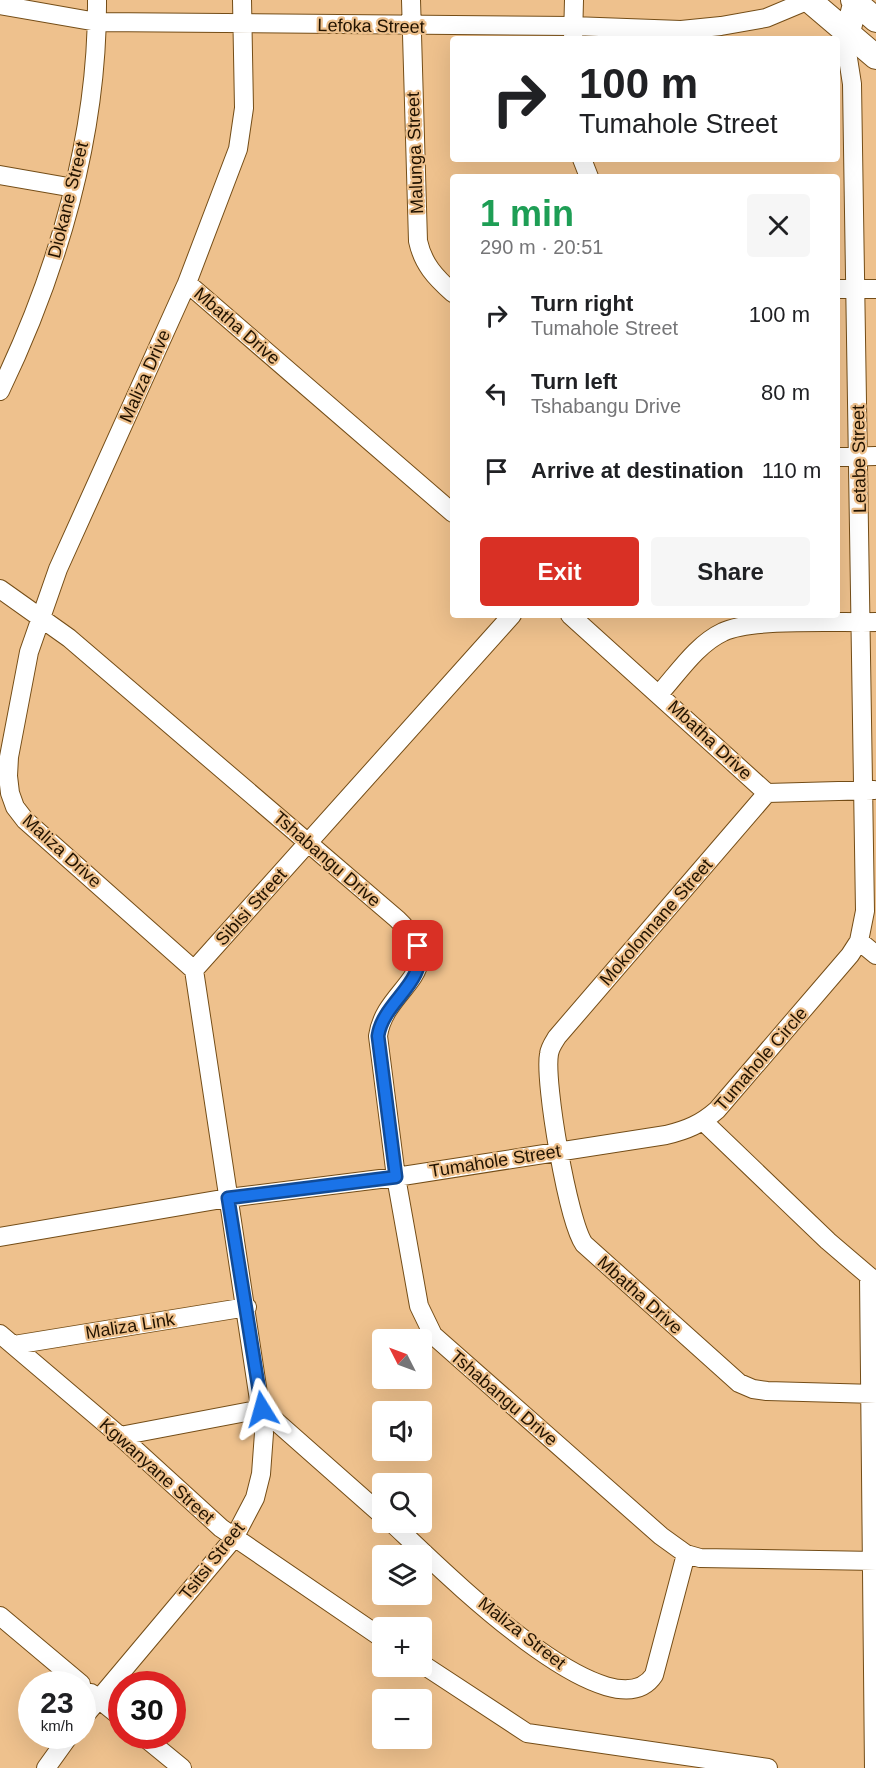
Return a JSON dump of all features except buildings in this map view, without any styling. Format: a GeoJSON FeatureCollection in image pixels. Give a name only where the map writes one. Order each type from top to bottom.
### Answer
{"type":"FeatureCollection","features":[{"type":"Feature","properties":{"kind":"street","name":"Diokane Street"},"geometry":{"type":"LineString","coordinates":[[0,392],[35,314],[74,188],[85,129],[97,22],[97,0]]}},
{"type":"Feature","properties":{"kind":"street","name":"Mbatha Drive"},"geometry":{"type":"LineString","coordinates":[[242,0],[244,108],[238,149],[187,283],[450,510]]}},
{"type":"Feature","properties":{"kind":"street","name":"Malunga Street"},"geometry":{"type":"LineString","coordinates":[[411,0],[418,241],[422,257],[429,269],[450,290]]}},
{"type":"Feature","properties":{"kind":"street"},"geometry":{"type":"LineString","coordinates":[[573,33],[574,0]]}},
{"type":"Feature","properties":{"kind":"street","name":"Lefoka Street"},"geometry":{"type":"LineString","coordinates":[[0,5],[97,22],[682,34],[766,18],[809,0]]}},
{"type":"Feature","properties":{"kind":"street"},"geometry":{"type":"LineString","coordinates":[[809,0],[848,32],[873,44]]}},
{"type":"Feature","properties":{"kind":"street"},"geometry":{"type":"LineString","coordinates":[[848,32],[855,0]]}},
{"type":"Feature","properties":{"kind":"street"},"geometry":{"type":"LineString","coordinates":[[855,0],[876,20]]}},
{"type":"Feature","properties":{"kind":"street","name":"Letabe Street"},"geometry":{"type":"LineString","coordinates":[[848,32],[847,52],[852,84]]}},
{"type":"Feature","properties":{"kind":"street","name":"Letabe Street"},"geometry":{"type":"LineString","coordinates":[[859,941],[865,911],[870,790],[868,456],[844,119],[852,84],[873,44]]}},
{"type":"Feature","properties":{"kind":"street"},"geometry":{"type":"LineString","coordinates":[[0,175],[74,188]]}},
{"type":"Feature","properties":{"kind":"street","name":"Maliza Drive"},"geometry":{"type":"LineString","coordinates":[[187,283],[40,615],[29,652],[9,757],[10,793],[15,807],[25,820],[194,970]]}},
{"type":"Feature","properties":{"kind":"street"},"geometry":{"type":"LineString","coordinates":[[840,289],[876,289]]}},
{"type":"Feature","properties":{"kind":"street"},"geometry":{"type":"LineString","coordinates":[[840,457],[868,456]]}},
{"type":"Feature","properties":{"kind":"street","name":"Tshabangu Drive"},"geometry":{"type":"LineString","coordinates":[[0,589],[40,615],[308,843],[405,927],[418,946],[421,956],[418,971],[387,1011],[380,1024],[378,1036],[396,1177],[419,1306],[433,1335],[661,1536],[686,1554],[700,1558],[874,1561]]}},
{"type":"Feature","properties":{"kind":"street","name":"Sibisi Street"},"geometry":{"type":"LineString","coordinates":[[194,970],[509,618]]}},
{"type":"Feature","properties":{"kind":"street","name":"Mbatha Drive"},"geometry":{"type":"LineString","coordinates":[[573,618],[660,693],[767,793],[870,790]]}},
{"type":"Feature","properties":{"kind":"street"},"geometry":{"type":"LineString","coordinates":[[660,693],[695,654],[724,631],[766,624],[869,623]]}},
{"type":"Feature","properties":{"kind":"street","name":"Mokolonnane Street"},"geometry":{"type":"LineString","coordinates":[[549,1054],[557,1037],[767,793]]}},
{"type":"Feature","properties":{"kind":"street"},"geometry":{"type":"LineString","coordinates":[[859,941],[876,955]]}},
{"type":"Feature","properties":{"kind":"street","name":"Tumahole Circle"},"geometry":{"type":"LineString","coordinates":[[859,941],[839,969],[704,1122],[828,1241],[872,1273]]}},
{"type":"Feature","properties":{"kind":"street"},"geometry":{"type":"LineString","coordinates":[[194,970],[262,1409],[372,1506]]}},
{"type":"Feature","properties":{"kind":"street","name":"Mbatha Drive"},"geometry":{"type":"LineString","coordinates":[[549,1054],[559,1152],[572,1220],[584,1244],[724,1371],[753,1389],[873,1394]]}},
{"type":"Feature","properties":{"kind":"street","name":"Tumahole Street"},"geometry":{"type":"LineString","coordinates":[[0,1238],[228,1198],[396,1177],[666,1135],[704,1122]]}},
{"type":"Feature","properties":{"kind":"street"},"geometry":{"type":"LineString","coordinates":[[872,1273],[874,1768]]}},
{"type":"Feature","properties":{"kind":"street","name":"Maliza Link"},"geometry":{"type":"LineString","coordinates":[[4,1337],[246,1307]]}},
{"type":"Feature","properties":{"kind":"street","name":"Kgwanyane Street"},"geometry":{"type":"LineString","coordinates":[[4,1337],[234,1538],[372,1631]]}},
{"type":"Feature","properties":{"kind":"street"},"geometry":{"type":"LineString","coordinates":[[120,1436],[262,1409]]}},
{"type":"Feature","properties":{"kind":"street","name":"Tsitsi Street"},"geometry":{"type":"LineString","coordinates":[[96,1703],[234,1538],[255,1497],[261,1474],[264,1433],[262,1409]]}},
{"type":"Feature","properties":{"kind":"street","name":"Maliza Street"},"geometry":{"type":"LineString","coordinates":[[403,1533],[538,1652],[573,1673],[625,1690],[644,1687],[654,1675],[686,1554]]}},
{"type":"Feature","properties":{"kind":"street"},"geometry":{"type":"LineString","coordinates":[[0,1616],[7,1633],[62,1671]]}},
{"type":"Feature","properties":{"kind":"street"},"geometry":{"type":"LineString","coordinates":[[432,1670],[527,1732],[768,1768]]}},
{"type":"Feature","properties":{"kind":"street"},"geometry":{"type":"LineString","coordinates":[[96,1697],[108,1706]]}},
{"type":"Feature","properties":{"kind":"street"},"geometry":{"type":"LineString","coordinates":[[46,1768],[60,1749]]}},
{"type":"Feature","properties":{"kind":"street"},"geometry":{"type":"LineString","coordinates":[[158,1749],[181,1768]]}},
{"type":"Feature","properties":{"kind":"route"},"geometry":{"type":"LineString","coordinates":[[262,1409],[228,1198],[396,1177],[378,1036],[380,1024],[387,1011],[418,971],[421,956],[418,946]]}}]}
